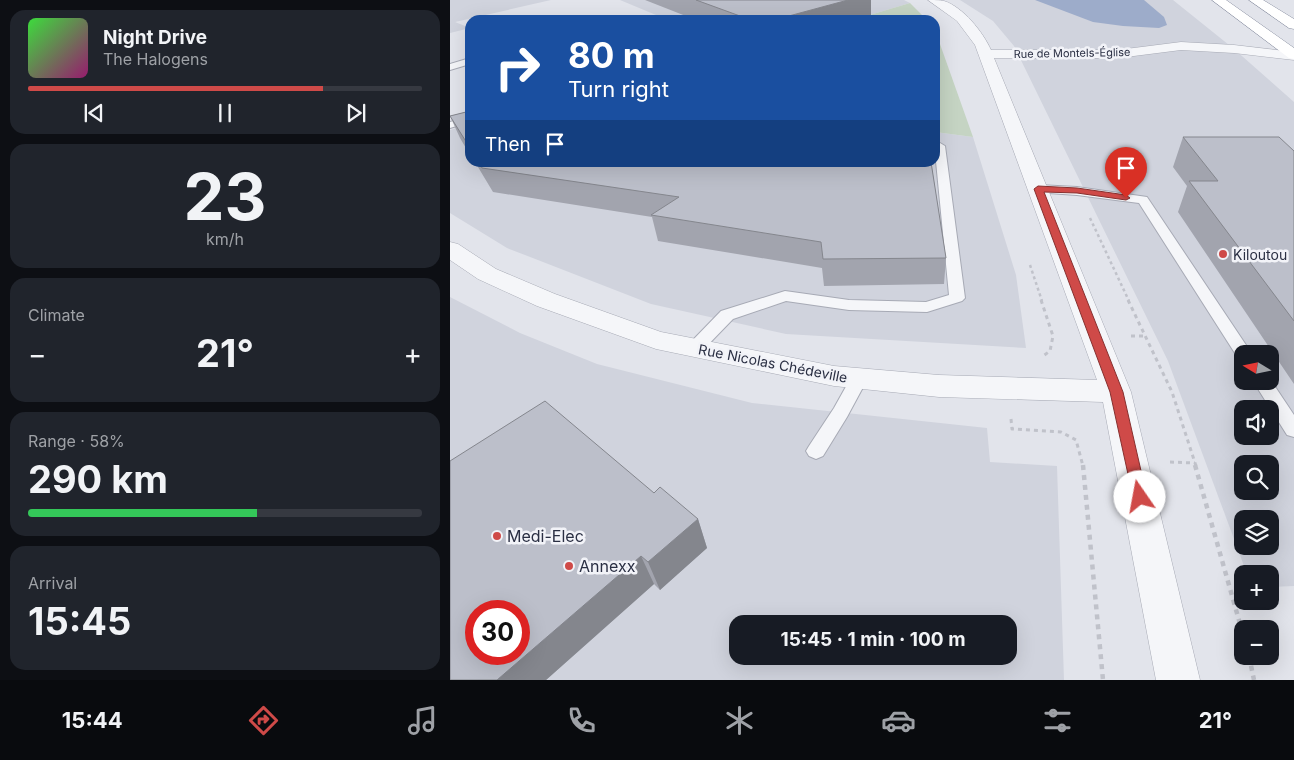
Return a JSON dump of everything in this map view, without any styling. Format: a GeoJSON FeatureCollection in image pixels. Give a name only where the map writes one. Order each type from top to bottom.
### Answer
{"type":"FeatureCollection","features":[{"type":"Feature","properties":{"kind":"highway"},"geometry":{"type":"LineString","coordinates":[[1218,0],[1293,54]]}},
{"type":"Feature","properties":{"kind":"highway"},"geometry":{"type":"LineString","coordinates":[[1255,0],[1294,25]]}},
{"type":"Feature","properties":{"kind":"street"},"geometry":{"type":"LineString","coordinates":[[934,0],[947,6],[972,28],[986,54],[1116,392],[1178,680]]}},
{"type":"Feature","properties":{"kind":"street","name":"Rue de Montels-Église"},"geometry":{"type":"LineString","coordinates":[[986,54],[1118,54],[1190,46],[1293,54]]}},
{"type":"Feature","properties":{"kind":"street","name":"Rue Nicolas Chédeville"},"geometry":{"type":"LineString","coordinates":[[450,249],[487,274],[546,300],[656,340],[796,369],[859,378],[940,386],[1116,392]]}},
{"type":"Feature","properties":{"kind":"lane"},"geometry":{"type":"LineString","coordinates":[[450,67],[465,63]]}},
{"type":"Feature","properties":{"kind":"lane"},"geometry":{"type":"LineString","coordinates":[[451,124],[465,120]]}},
{"type":"Feature","properties":{"kind":"lane"},"geometry":{"type":"LineString","coordinates":[[695,348],[727,315],[785,296],[849,305],[927,307],[957,298],[940,146]]}},
{"type":"Feature","properties":{"kind":"lane"},"geometry":{"type":"LineString","coordinates":[[1038,189],[1077,191],[1143,200],[1238,345]]}},
{"type":"Feature","properties":{"kind":"lane"},"geometry":{"type":"LineString","coordinates":[[816,451],[842,412],[859,378]]}},
{"type":"Feature","properties":{"kind":"lane"},"geometry":{"type":"LineString","coordinates":[[1268,390],[1294,430]]}},
{"type":"Feature","properties":{"kind":"path"},"geometry":{"type":"LineString","coordinates":[[1077,191],[1172,392],[1195,463],[1239,620]]}},
{"type":"Feature","properties":{"kind":"path"},"geometry":{"type":"LineString","coordinates":[[1251,665],[1254,680]]}},
{"type":"Feature","properties":{"kind":"shaded area"},"geometry":{"type":"Polygon","coordinates":[[[450,0],[551,0],[486,15],[465,15],[465,20],[455,22],[465,26],[465,29],[450,33],[450,0]]]}},
{"type":"Feature","properties":{"kind":"shaded area"},"geometry":{"type":"Polygon","coordinates":[[[620,0],[904,0],[910,3],[870,15],[656,15],[620,0]]]}},
{"type":"Feature","properties":{"kind":"shaded area"},"geometry":{"type":"Polygon","coordinates":[[[960,0],[1173,0],[1234,49],[1294,102],[1294,586],[1279,587],[1279,565],[1244,565],[1240,555],[1279,555],[1279,510],[1234,510],[1234,539],[1168,361],[1014,46],[993,21],[960,0]]]}},
{"type":"Feature","properties":{"kind":"shaded area"},"geometry":{"type":"Polygon","coordinates":[[[463,126],[465,128],[465,167],[940,167],[940,133],[973,137],[1016,275],[1026,348],[786,334],[651,304],[507,248],[450,213],[450,130],[463,126]]]}},
{"type":"Feature","properties":{"kind":"shaded area"},"geometry":{"type":"Polygon","coordinates":[[[450,297],[520,333],[597,364],[752,403],[987,428],[990,462],[1057,466],[1064,680],[450,680],[450,297]]]}},
{"type":"Feature","properties":{"kind":"green space"},"geometry":{"type":"Polygon","coordinates":[[[910,3],[922,15],[870,15],[910,3]]]}},
{"type":"Feature","properties":{"kind":"green space"},"geometry":{"type":"Polygon","coordinates":[[[940,44],[973,137],[940,133],[940,44]]]}},
{"type":"Feature","properties":{"kind":"water"},"geometry":{"type":"Polygon","coordinates":[[[1035,0],[1144,0],[1164,17],[1167,25],[1159,28],[1093,22],[1035,0]]]}},
{"type":"Feature","properties":{"kind":"building"},"geometry":{"type":"Polygon","coordinates":[[[696,0],[848,0],[792,15],[737,15],[696,0]]]}},
{"type":"Feature","properties":{"kind":"building"},"geometry":{"type":"Polygon","coordinates":[[[465,112],[465,140],[450,116],[465,112]]]}},
{"type":"Feature","properties":{"kind":"building"},"geometry":{"type":"Polygon","coordinates":[[[1183,137],[1279,137],[1294,151],[1294,321],[1189,181],[1218,181],[1183,137]]]}},
{"type":"Feature","properties":{"kind":"building"},"geometry":{"type":"Polygon","coordinates":[[[932,167],[946,258],[823,259],[821,242],[651,215],[679,197],[482,168],[932,167]]]}},
{"type":"Feature","properties":{"kind":"building","name":"Annexx"},"geometry":{"type":"Polygon","coordinates":[[[545,401],[654,493],[660,487],[698,519],[648,562],[641,556],[530,652],[530,600],[465,600],[465,665],[514,665],[497,680],[450,680],[450,461],[545,401]]]}},
{"type":"Feature","properties":{"kind":"place","name":"Kiloutou"},"geometry":{"type":"Point","coordinates":[1223,254]}},
{"type":"Feature","properties":{"kind":"place","name":"Medi-Elec"},"geometry":{"type":"Point","coordinates":[497,536]}},
{"type":"Feature","properties":{"kind":"place","name":"Annexx"},"geometry":{"type":"Point","coordinates":[569,566]}},
{"type":"Feature","properties":{"kind":"route"},"geometry":{"type":"LineString","coordinates":[[1126,198],[1077,191],[1038,189],[1116,392],[1140,497]]}}]}
